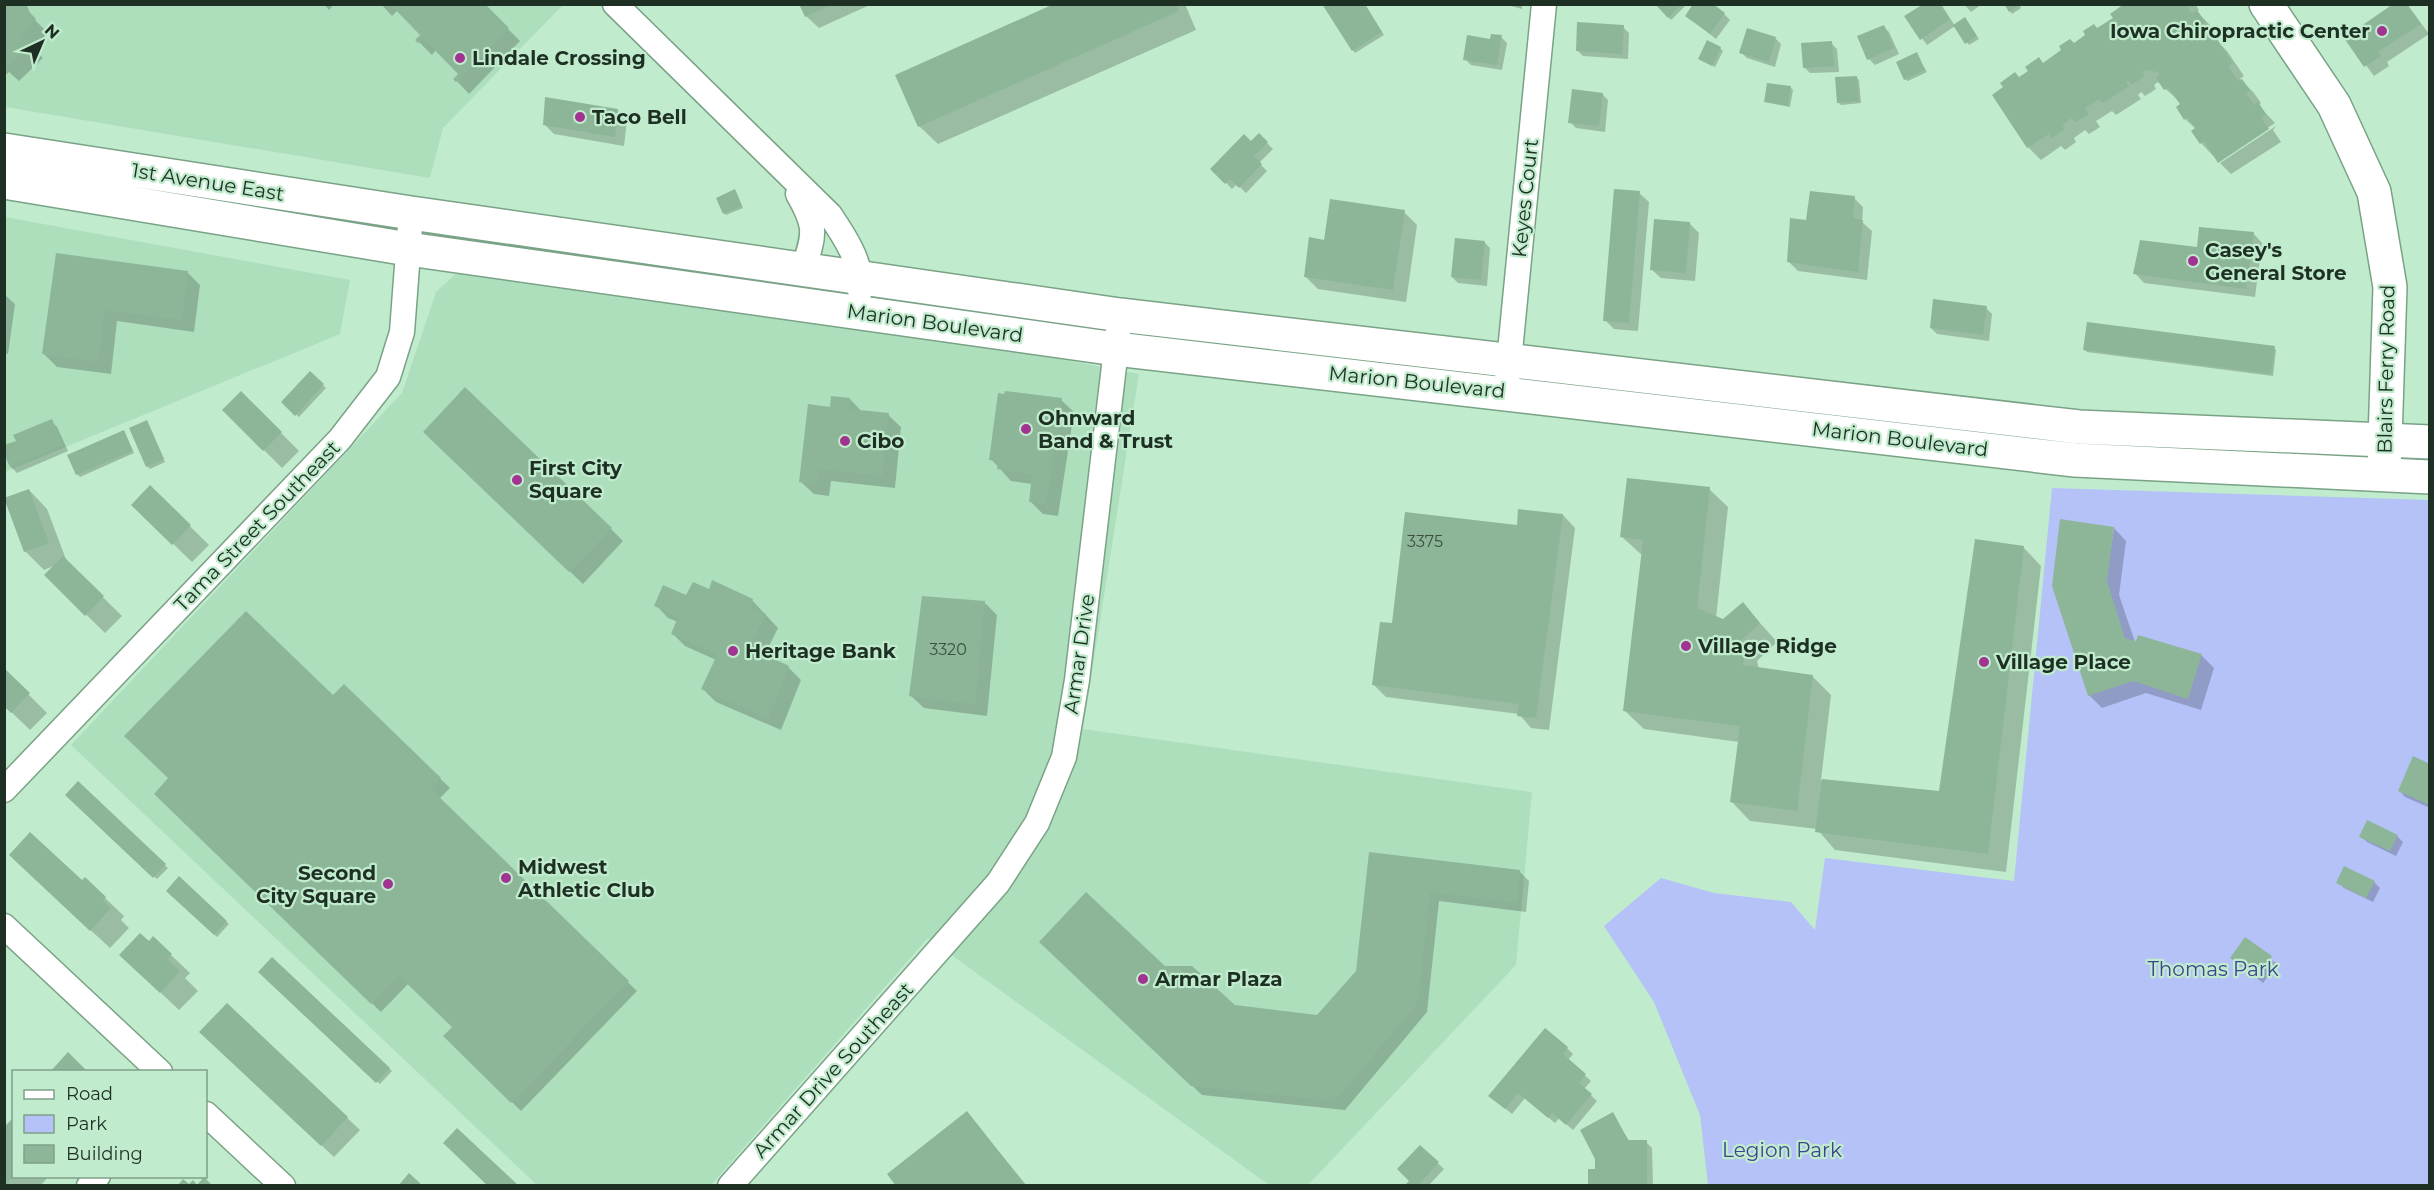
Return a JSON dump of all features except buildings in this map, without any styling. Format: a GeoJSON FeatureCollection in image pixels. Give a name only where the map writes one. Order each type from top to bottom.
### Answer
{"type":"FeatureCollection","features":[{"type":"Feature","properties":{"kind":"main road","name":"Blairs Ferry Road"},"geometry":{"type":"LineString","coordinates":[[2266,4],[2334,105],[2374,192],[2390,287],[2384,476]]}},
{"type":"Feature","properties":{"kind":"main road","name":"1st Avenue East"},"geometry":{"type":"LineString","coordinates":[[4,150],[411,213]]}},
{"type":"Feature","properties":{"kind":"main road","name":"1st Avenue East"},"geometry":{"type":"LineString","coordinates":[[4,182],[408,249]]}},
{"type":"Feature","properties":{"kind":"main road","name":"Marion Boulevard"},"geometry":{"type":"LineString","coordinates":[[411,213],[1120,315],[2079,427],[2430,442]]}},
{"type":"Feature","properties":{"kind":"main road","name":"Marion Boulevard"},"geometry":{"type":"LineString","coordinates":[[408,249],[1116,349],[1506,392],[2075,460],[2430,477]]}},
{"type":"Feature","properties":{"kind":"street"},"geometry":{"type":"LineString","coordinates":[[615,4],[830,215],[846,239],[861,277],[858,312]]}},
{"type":"Feature","properties":{"kind":"street","name":"Keyes Court"},"geometry":{"type":"LineString","coordinates":[[1506,392],[1544,4]]}},
{"type":"Feature","properties":{"kind":"street"},"geometry":{"type":"LineString","coordinates":[[787,173],[812,218],[813,242],[802,269]]}},
{"type":"Feature","properties":{"kind":"street","name":"Tama Street Southeast"},"geometry":{"type":"LineString","coordinates":[[4,790],[340,439],[388,377],[402,332],[411,213]]}},
{"type":"Feature","properties":{"kind":"street","name":"Armar Drive"},"geometry":{"type":"LineString","coordinates":[[936,954],[998,883],[1036,823],[1064,757],[1077,680],[1120,315]]}},
{"type":"Feature","properties":{"kind":"street"},"geometry":{"type":"LineString","coordinates":[[4,926],[159,1070]]}},
{"type":"Feature","properties":{"kind":"street","name":"Armar Drive Southeast"},"geometry":{"type":"LineString","coordinates":[[730,1185],[936,954]]}},
{"type":"Feature","properties":{"kind":"street"},"geometry":{"type":"LineString","coordinates":[[207,1115],[283,1185]]}},
{"type":"Feature","properties":{"kind":"shaded area","name":"Lindale Crossing"},"geometry":{"type":"Polygon","coordinates":[[[560,4],[562,6],[443,128],[430,178],[5,107],[4,5],[560,4]]]}},
{"type":"Feature","properties":{"kind":"shaded area"},"geometry":{"type":"Polygon","coordinates":[[[5,217],[350,280],[340,334],[5,472],[5,217]]]}},
{"type":"Feature","properties":{"kind":"shaded area"},"geometry":{"type":"Polygon","coordinates":[[[459,271],[932,335],[1139,374],[1083,729],[1532,792],[1516,965],[1308,1185],[1269,1185],[928,938],[711,1185],[538,1186],[71,745],[402,393],[436,292],[459,271]]]}},
{"type":"Feature","properties":{"kind":"green space","name":"Thomas Park"},"geometry":{"type":"Polygon","coordinates":[[[2052,488],[2429,500],[2429,1185],[1708,1185],[1700,1115],[1654,1002],[1604,926],[1661,878],[1714,893],[1791,902],[1815,930],[1825,858],[2014,881],[2052,488]]]}},
{"type":"Feature","properties":{"kind":"place","name":"Iowa Chiropractic Center"},"geometry":{"type":"Point","coordinates":[2382,31]}},
{"type":"Feature","properties":{"kind":"place","name":"Lindale Crossing"},"geometry":{"type":"Point","coordinates":[460,58]}},
{"type":"Feature","properties":{"kind":"place","name":"Taco Bell"},"geometry":{"type":"Point","coordinates":[580,117]}},
{"type":"Feature","properties":{"kind":"place","name":"Casey's General Store"},"geometry":{"type":"Point","coordinates":[2193,261]}},
{"type":"Feature","properties":{"kind":"place","name":"Ohnward Band & Trust"},"geometry":{"type":"Point","coordinates":[1026,429]}},
{"type":"Feature","properties":{"kind":"place","name":"Cibo"},"geometry":{"type":"Point","coordinates":[845,441]}},
{"type":"Feature","properties":{"kind":"place","name":"First City Square"},"geometry":{"type":"Point","coordinates":[517,480]}},
{"type":"Feature","properties":{"kind":"place","name":"Village Ridge"},"geometry":{"type":"Point","coordinates":[1686,646]}},
{"type":"Feature","properties":{"kind":"place","name":"Heritage Bank"},"geometry":{"type":"Point","coordinates":[733,651]}},
{"type":"Feature","properties":{"kind":"place","name":"Village Place"},"geometry":{"type":"Point","coordinates":[1984,662]}},
{"type":"Feature","properties":{"kind":"place","name":"Midwest Athletic Club"},"geometry":{"type":"Point","coordinates":[506,878]}},
{"type":"Feature","properties":{"kind":"place","name":"Second City Square"},"geometry":{"type":"Point","coordinates":[388,884]}},
{"type":"Feature","properties":{"kind":"place","name":"Armar Plaza"},"geometry":{"type":"Point","coordinates":[1143,979]}},
{"type":"Feature","properties":{"kind":"park label","name":"Legion Park"},"geometry":{"type":"Point","coordinates":[1782,1150]}}]}
